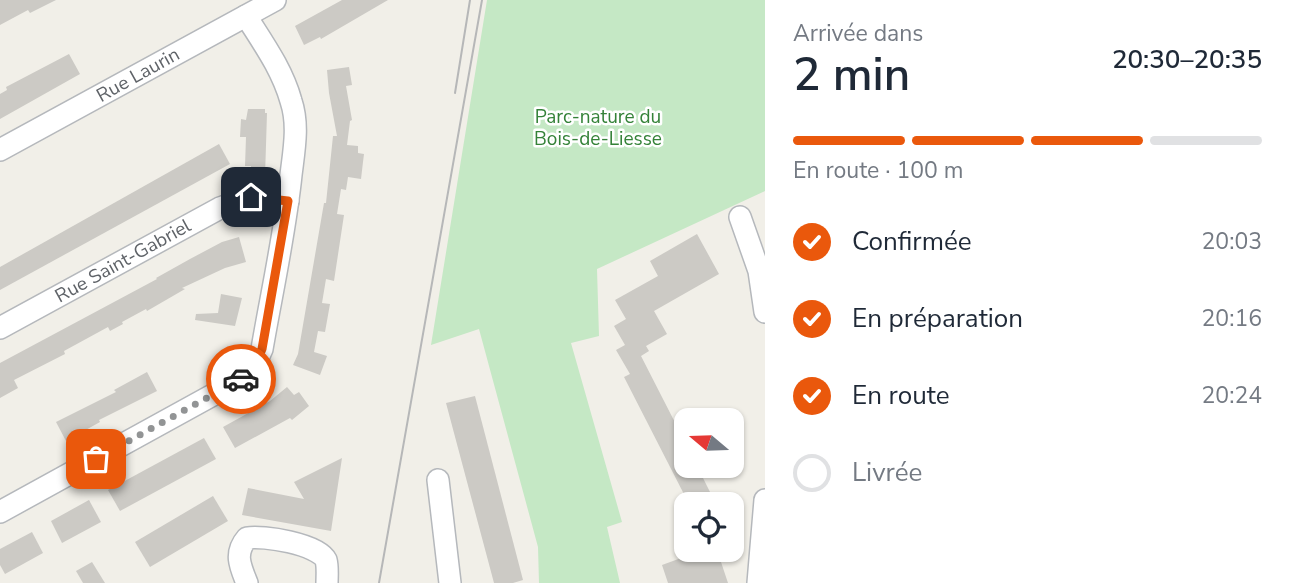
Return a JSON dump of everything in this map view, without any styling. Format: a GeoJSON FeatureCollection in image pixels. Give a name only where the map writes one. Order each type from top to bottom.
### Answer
{"type":"FeatureCollection","features":[{"type":"Feature","properties":{"kind":"street","name":"Rue Laurin"},"geometry":{"type":"LineString","coordinates":[[0,150],[275,0]]}},
{"type":"Feature","properties":{"kind":"street"},"geometry":{"type":"LineString","coordinates":[[0,512],[240,380],[254,367],[262,349],[288,201],[296,132],[292,103],[271,54],[246,16]]}},
{"type":"Feature","properties":{"kind":"street","name":"Rue Saint-Gabriel"},"geometry":{"type":"LineString","coordinates":[[0,328],[220,208],[251,197],[288,201]]}},
{"type":"Feature","properties":{"kind":"street"},"geometry":{"type":"LineString","coordinates":[[740,217],[759,271],[765,312]]}},
{"type":"Feature","properties":{"kind":"street"},"geometry":{"type":"LineString","coordinates":[[439,480],[450,583]]}},
{"type":"Feature","properties":{"kind":"street"},"geometry":{"type":"LineString","coordinates":[[758,583],[765,500]]}},
{"type":"Feature","properties":{"kind":"street"},"geometry":{"type":"LineString","coordinates":[[247,583],[239,563],[239,552],[247,538],[254,537],[318,551],[326,560],[327,583]]}},
{"type":"Feature","properties":{"kind":"green space","name":"Parc-nature du Bois-de-Liesse"},"geometry":{"type":"Polygon","coordinates":[[[487,0],[765,0],[765,191],[597,269],[599,336],[571,343],[622,522],[607,527],[620,583],[539,583],[538,547],[479,329],[431,345],[487,0]]]}},
{"type":"Feature","properties":{"kind":"building"},"geometry":{"type":"Polygon","coordinates":[[[0,0],[56,0],[30,13],[28,10],[0,25],[0,0]]]}},
{"type":"Feature","properties":{"kind":"building"},"geometry":{"type":"Polygon","coordinates":[[[342,0],[388,0],[321,39],[320,37],[304,45],[295,26],[342,0]]]}},
{"type":"Feature","properties":{"kind":"building"},"geometry":{"type":"Polygon","coordinates":[[[69,54],[80,74],[0,119],[0,94],[7,90],[6,87],[69,54]]]}},
{"type":"Feature","properties":{"kind":"building"},"geometry":{"type":"Polygon","coordinates":[[[349,67],[352,85],[346,86],[352,120],[347,145],[358,146],[358,153],[364,154],[361,179],[348,177],[346,190],[341,189],[337,214],[344,215],[334,281],[326,279],[322,303],[330,304],[325,332],[318,331],[314,352],[327,356],[320,375],[293,365],[298,354],[326,203],[333,136],[337,136],[327,70],[349,67]]]}},
{"type":"Feature","properties":{"kind":"building"},"geometry":{"type":"Polygon","coordinates":[[[248,109],[265,109],[267,113],[265,177],[251,177],[251,166],[245,166],[246,137],[240,137],[241,119],[246,120],[248,109]]]}},
{"type":"Feature","properties":{"kind":"building"},"geometry":{"type":"Polygon","coordinates":[[[219,144],[230,164],[0,290],[0,267],[219,144]]]}},
{"type":"Feature","properties":{"kind":"building"},"geometry":{"type":"Polygon","coordinates":[[[697,234],[719,274],[654,311],[667,334],[646,346],[649,351],[641,356],[674,421],[674,475],[624,377],[630,374],[616,350],[625,345],[614,326],[626,319],[615,300],[658,276],[650,261],[697,234]]]}},
{"type":"Feature","properties":{"kind":"building"},"geometry":{"type":"Polygon","coordinates":[[[239,237],[246,262],[225,268],[182,288],[185,289],[110,331],[108,327],[64,351],[65,354],[14,380],[18,388],[0,398],[0,363],[222,242],[239,237]]]}},
{"type":"Feature","properties":{"kind":"building"},"geometry":{"type":"Polygon","coordinates":[[[221,294],[242,298],[235,326],[195,320],[196,314],[218,313],[221,294]]]}},
{"type":"Feature","properties":{"kind":"building"},"geometry":{"type":"Polygon","coordinates":[[[147,372],[157,391],[99,420],[100,422],[66,441],[56,422],[116,392],[114,390],[147,372]]]}},
{"type":"Feature","properties":{"kind":"building"},"geometry":{"type":"Polygon","coordinates":[[[287,387],[294,395],[299,392],[309,406],[292,420],[290,418],[235,448],[223,427],[270,401],[287,387]]]}},
{"type":"Feature","properties":{"kind":"building"},"geometry":{"type":"Polygon","coordinates":[[[475,396],[523,580],[513,583],[494,583],[446,403],[475,396]]]}},
{"type":"Feature","properties":{"kind":"building"},"geometry":{"type":"Polygon","coordinates":[[[204,438],[216,459],[120,511],[108,490],[204,438]]]}},
{"type":"Feature","properties":{"kind":"building"},"geometry":{"type":"Polygon","coordinates":[[[342,458],[331,531],[242,515],[248,488],[304,499],[294,482],[342,458]]]}},
{"type":"Feature","properties":{"kind":"building"},"geometry":{"type":"Polygon","coordinates":[[[676,478],[703,478],[710,492],[683,492],[676,478]]]}},
{"type":"Feature","properties":{"kind":"building"},"geometry":{"type":"Polygon","coordinates":[[[213,496],[228,521],[150,567],[135,542],[213,496]]]}},
{"type":"Feature","properties":{"kind":"building"},"geometry":{"type":"Polygon","coordinates":[[[89,500],[101,522],[62,543],[51,521],[89,500]]]}},
{"type":"Feature","properties":{"kind":"building"},"geometry":{"type":"Polygon","coordinates":[[[32,532],[43,553],[5,574],[0,565],[0,549],[32,532]]]}},
{"type":"Feature","properties":{"kind":"building"},"geometry":{"type":"Polygon","coordinates":[[[674,561],[721,562],[728,583],[668,583],[662,565],[674,561]]]}},
{"type":"Feature","properties":{"kind":"building"},"geometry":{"type":"Polygon","coordinates":[[[92,562],[105,583],[83,583],[76,571],[92,562]]]}},
{"type":"Feature","properties":{"kind":"tram line"},"geometry":{"type":"LineString","coordinates":[[455,93],[470,0]]}},
{"type":"Feature","properties":{"kind":"tram line"},"geometry":{"type":"LineString","coordinates":[[379,583],[482,0]]}},
{"type":"Feature","properties":{"kind":"way so far"},"geometry":{"type":"LineString","coordinates":[[96,459],[241,379]]}},
{"type":"Feature","properties":{"kind":"route"},"geometry":{"type":"LineString","coordinates":[[241,379],[254,367],[262,349],[288,201],[251,197]]}}]}
